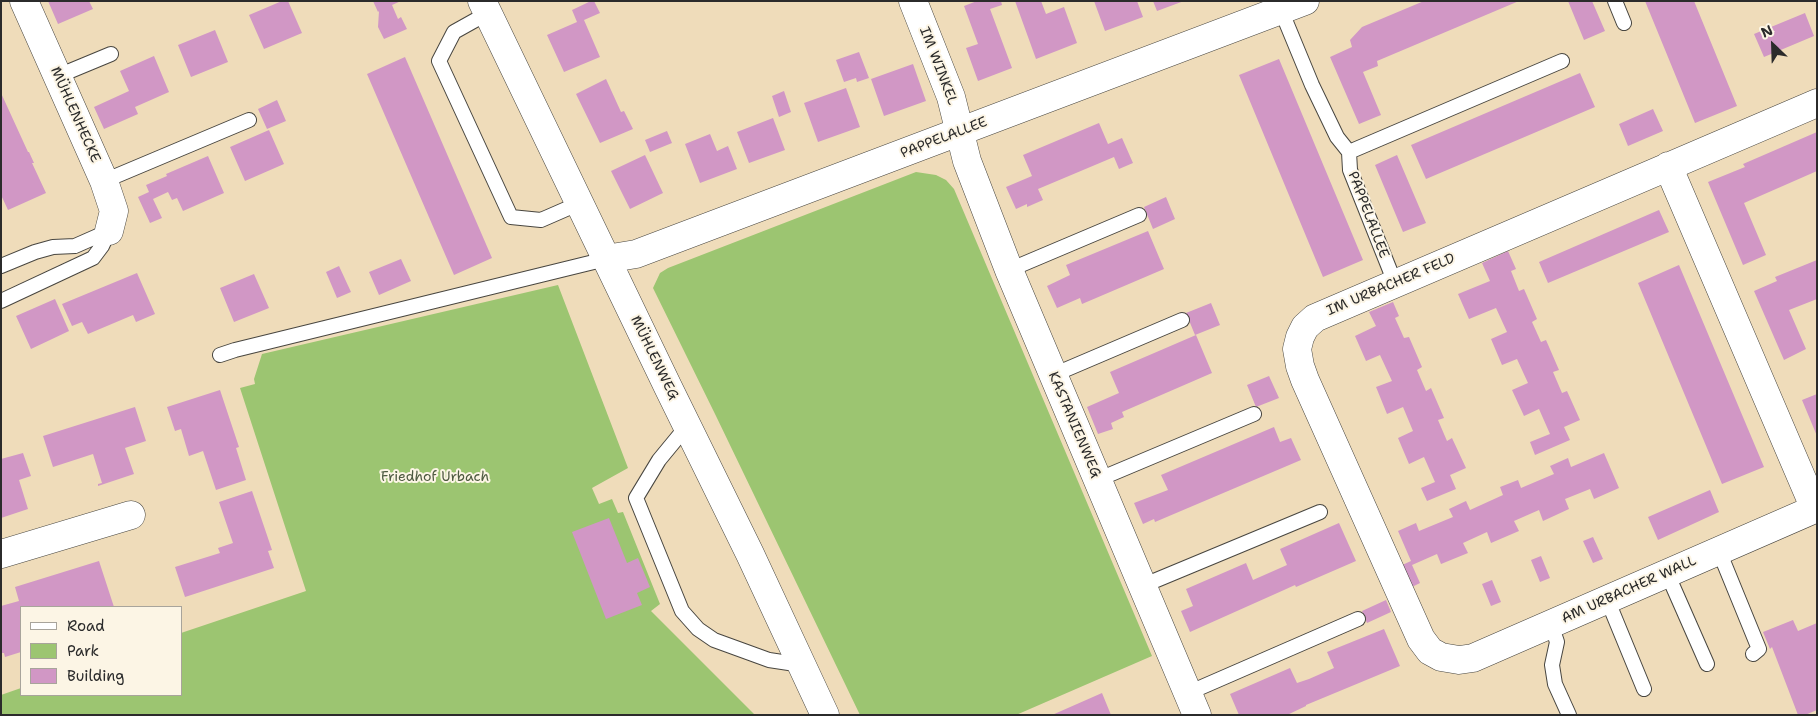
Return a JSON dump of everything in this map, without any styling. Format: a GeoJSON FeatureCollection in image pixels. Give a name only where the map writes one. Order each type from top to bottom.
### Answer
{"type":"FeatureCollection","features":[{"type":"Feature","properties":{"kind":"street","name":"MÜHLENHECKE"},"geometry":{"type":"LineString","coordinates":[[24,1],[104,182],[114,211],[109,230]]}},
{"type":"Feature","properties":{"kind":"street","name":"IM WINKEL"},"geometry":{"type":"LineString","coordinates":[[913,1],[951,97],[960,132]]}},
{"type":"Feature","properties":{"kind":"street","name":"PAPPELALLEE"},"geometry":{"type":"LineString","coordinates":[[606,259],[636,254],[1293,6]]}},
{"type":"Feature","properties":{"kind":"street","name":"MÜHLENWEG"},"geometry":{"type":"LineString","coordinates":[[485,7],[750,554],[825,715]]}},
{"type":"Feature","properties":{"kind":"street","name":"IM URBACHER FELD"},"geometry":{"type":"LineString","coordinates":[[1441,657],[1430,651],[1420,639],[1305,380],[1297,349],[1305,326],[1315,318],[1817,103]]}},
{"type":"Feature","properties":{"kind":"street","name":"KASTANIENWEG"},"geometry":{"type":"LineString","coordinates":[[960,132],[967,161],[1009,270],[1192,704]]}},
{"type":"Feature","properties":{"kind":"street","name":"AM URBACHER WALL"},"geometry":{"type":"LineString","coordinates":[[1441,657],[1459,660],[1473,658],[1816,508],[1668,166]]}},
{"type":"Feature","properties":{"kind":"street"},"geometry":{"type":"LineString","coordinates":[[1,554],[131,515]]}},
{"type":"Feature","properties":{"kind":"lane"},"geometry":{"type":"LineString","coordinates":[[1615,1],[1624,23]]}},
{"type":"Feature","properties":{"kind":"lane","name":"PAPPELALLEE"},"geometry":{"type":"LineString","coordinates":[[1293,6],[1312,85],[1337,137],[1349,152],[1350,170],[1395,284]]}},
{"type":"Feature","properties":{"kind":"lane"},"geometry":{"type":"LineString","coordinates":[[485,7],[454,32],[439,61],[511,217],[541,220],[580,203]]}},
{"type":"Feature","properties":{"kind":"lane"},"geometry":{"type":"LineString","coordinates":[[58,76],[111,54]]}},
{"type":"Feature","properties":{"kind":"lane"},"geometry":{"type":"LineString","coordinates":[[1349,152],[1562,60]]}},
{"type":"Feature","properties":{"kind":"lane"},"geometry":{"type":"LineString","coordinates":[[104,182],[249,120]]}},
{"type":"Feature","properties":{"kind":"lane"},"geometry":{"type":"LineString","coordinates":[[1009,270],[1139,215]]}},
{"type":"Feature","properties":{"kind":"lane"},"geometry":{"type":"LineString","coordinates":[[1,266],[53,247],[74,246],[109,230]]}},
{"type":"Feature","properties":{"kind":"lane"},"geometry":{"type":"LineString","coordinates":[[1,301],[93,258],[102,246],[109,230]]}},
{"type":"Feature","properties":{"kind":"lane"},"geometry":{"type":"LineString","coordinates":[[220,355],[606,259]]}},
{"type":"Feature","properties":{"kind":"lane"},"geometry":{"type":"LineString","coordinates":[[1053,375],[1182,320]]}},
{"type":"Feature","properties":{"kind":"lane"},"geometry":{"type":"LineString","coordinates":[[1097,480],[1254,414]]}},
{"type":"Feature","properties":{"kind":"lane"},"geometry":{"type":"LineString","coordinates":[[687,426],[659,460],[636,498],[682,611],[698,629],[714,640],[769,660],[802,666]]}},
{"type":"Feature","properties":{"kind":"lane"},"geometry":{"type":"LineString","coordinates":[[1142,586],[1320,512]]}},
{"type":"Feature","properties":{"kind":"lane"},"geometry":{"type":"LineString","coordinates":[[1719,551],[1759,649],[1753,654]]}},
{"type":"Feature","properties":{"kind":"lane"},"geometry":{"type":"LineString","coordinates":[[1667,573],[1706,664]]}},
{"type":"Feature","properties":{"kind":"lane"},"geometry":{"type":"LineString","coordinates":[[1607,599],[1644,690]]}},
{"type":"Feature","properties":{"kind":"lane"},"geometry":{"type":"LineString","coordinates":[[1192,704],[1358,619]]}},
{"type":"Feature","properties":{"kind":"lane"},"geometry":{"type":"LineString","coordinates":[[1551,624],[1557,642],[1552,665],[1555,684],[1569,715]]}},
{"type":"Feature","properties":{"kind":"green space"},"geometry":{"type":"Polygon","coordinates":[[[916,172],[936,175],[946,180],[954,189],[1152,656],[1016,715],[860,715],[653,288],[660,273],[668,268],[916,172]]]}},
{"type":"Feature","properties":{"kind":"green space","name":"Friedhof Urbach"},"geometry":{"type":"Polygon","coordinates":[[[558,285],[628,468],[592,488],[599,504],[612,499],[618,513],[623,512],[660,604],[651,611],[755,715],[1,715],[1,695],[20,688],[20,696],[182,696],[182,633],[306,591],[240,388],[255,384],[254,379],[262,354],[558,285]]]}},
{"type":"Feature","properties":{"kind":"building"},"geometry":{"type":"Polygon","coordinates":[[[48,1],[89,1],[93,9],[58,24],[48,1]]]}},
{"type":"Feature","properties":{"kind":"building"},"geometry":{"type":"Polygon","coordinates":[[[282,1],[288,1],[302,33],[264,49],[249,15],[282,1]]]}},
{"type":"Feature","properties":{"kind":"building"},"geometry":{"type":"Polygon","coordinates":[[[373,1],[401,1],[392,5],[398,19],[401,17],[407,29],[384,39],[378,27],[379,11],[373,1]]]}},
{"type":"Feature","properties":{"kind":"building"},"geometry":{"type":"Polygon","coordinates":[[[594,1],[600,13],[584,20],[600,57],[564,72],[547,35],[577,22],[572,10],[594,1]]]}},
{"type":"Feature","properties":{"kind":"building"},"geometry":{"type":"Polygon","coordinates":[[[977,1],[1001,1],[1002,5],[990,9],[1012,68],[978,81],[966,48],[978,44],[964,6],[977,1]]]}},
{"type":"Feature","properties":{"kind":"building"},"geometry":{"type":"Polygon","coordinates":[[[1015,1],[1041,1],[1046,14],[1064,7],[1077,43],[1036,59],[1015,1]]]}},
{"type":"Feature","properties":{"kind":"building"},"geometry":{"type":"Polygon","coordinates":[[[1094,1],[1137,1],[1143,17],[1105,31],[1094,1]]]}},
{"type":"Feature","properties":{"kind":"building"},"geometry":{"type":"Polygon","coordinates":[[[1153,1],[1184,1],[1157,11],[1153,1]]]}},
{"type":"Feature","properties":{"kind":"building"},"geometry":{"type":"Polygon","coordinates":[[[1424,1],[1519,1],[1377,61],[1378,66],[1363,72],[1381,115],[1359,124],[1330,57],[1352,47],[1350,40],[1362,27],[1424,1]]]}},
{"type":"Feature","properties":{"kind":"building"},"geometry":{"type":"Polygon","coordinates":[[[1568,1],[1592,1],[1605,31],[1584,40],[1568,1]]]}},
{"type":"Feature","properties":{"kind":"building"},"geometry":{"type":"Polygon","coordinates":[[[1645,1],[1694,1],[1737,106],[1695,123],[1645,1]]]}},
{"type":"Feature","properties":{"kind":"building"},"geometry":{"type":"Polygon","coordinates":[[[1805,13],[1814,36],[1764,57],[1754,34],[1805,13]]]}},
{"type":"Feature","properties":{"kind":"building"},"geometry":{"type":"Polygon","coordinates":[[[215,30],[228,62],[191,77],[178,45],[215,30]]]}},
{"type":"Feature","properties":{"kind":"building"},"geometry":{"type":"Polygon","coordinates":[[[859,52],[869,78],[857,82],[856,78],[844,82],[836,60],[859,52]]]}},
{"type":"Feature","properties":{"kind":"building"},"geometry":{"type":"Polygon","coordinates":[[[154,56],[169,92],[135,107],[138,114],[104,129],[94,107],[129,91],[120,71],[154,56]]]}},
{"type":"Feature","properties":{"kind":"building"},"geometry":{"type":"Polygon","coordinates":[[[405,57],[492,258],[454,275],[367,74],[405,57]]]}},
{"type":"Feature","properties":{"kind":"building"},"geometry":{"type":"Polygon","coordinates":[[[1279,59],[1363,260],[1323,277],[1239,75],[1279,59]]]}},
{"type":"Feature","properties":{"kind":"building"},"geometry":{"type":"Polygon","coordinates":[[[913,64],[926,101],[884,116],[871,79],[913,64]]]}},
{"type":"Feature","properties":{"kind":"building"},"geometry":{"type":"Polygon","coordinates":[[[1580,73],[1595,107],[1426,179],[1411,145],[1580,73]]]}},
{"type":"Feature","properties":{"kind":"building"},"geometry":{"type":"Polygon","coordinates":[[[606,79],[621,112],[624,111],[633,129],[600,143],[576,94],[606,79]]]}},
{"type":"Feature","properties":{"kind":"building"},"geometry":{"type":"Polygon","coordinates":[[[846,88],[860,127],[818,142],[804,103],[846,88]]]}},
{"type":"Feature","properties":{"kind":"building"},"geometry":{"type":"Polygon","coordinates":[[[784,91],[791,112],[779,117],[772,96],[784,91]]]}},
{"type":"Feature","properties":{"kind":"building"},"geometry":{"type":"Polygon","coordinates":[[[1,93],[46,193],[8,210],[1,195],[1,93]]]}},
{"type":"Feature","properties":{"kind":"building"},"geometry":{"type":"Polygon","coordinates":[[[277,100],[286,121],[267,129],[258,109],[277,100]]]}},
{"type":"Feature","properties":{"kind":"building"},"geometry":{"type":"Polygon","coordinates":[[[1653,109],[1663,131],[1628,146],[1619,124],[1653,109]]]}},
{"type":"Feature","properties":{"kind":"building"},"geometry":{"type":"Polygon","coordinates":[[[773,118],[785,150],[749,163],[737,132],[773,118]]]}},
{"type":"Feature","properties":{"kind":"building"},"geometry":{"type":"Polygon","coordinates":[[[1099,123],[1108,144],[1122,138],[1133,163],[1119,169],[1114,157],[1038,189],[1043,200],[1027,207],[1027,204],[1016,209],[1006,187],[1032,176],[1023,155],[1099,123]]]}},
{"type":"Feature","properties":{"kind":"building"},"geometry":{"type":"Polygon","coordinates":[[[269,130],[284,164],[245,181],[230,147],[269,130]]]}},
{"type":"Feature","properties":{"kind":"building"},"geometry":{"type":"Polygon","coordinates":[[[667,131],[672,143],[650,152],[645,140],[667,131]]]}},
{"type":"Feature","properties":{"kind":"building"},"geometry":{"type":"Polygon","coordinates":[[[1817,132],[1817,171],[1744,203],[1766,255],[1743,265],[1708,182],[1745,167],[1743,164],[1817,132]]]}},
{"type":"Feature","properties":{"kind":"building"},"geometry":{"type":"Polygon","coordinates":[[[710,134],[717,151],[728,146],[737,169],[700,183],[685,144],[710,134]]]}},
{"type":"Feature","properties":{"kind":"building"},"geometry":{"type":"Polygon","coordinates":[[[645,155],[663,193],[630,209],[611,171],[645,155]]]}},
{"type":"Feature","properties":{"kind":"building"},"geometry":{"type":"Polygon","coordinates":[[[1397,155],[1426,223],[1403,232],[1375,165],[1397,155]]]}},
{"type":"Feature","properties":{"kind":"building"},"geometry":{"type":"Polygon","coordinates":[[[208,156],[224,193],[183,211],[177,198],[172,200],[168,192],[153,199],[162,218],[150,223],[138,197],[149,192],[146,185],[208,156]]]}},
{"type":"Feature","properties":{"kind":"building"},"geometry":{"type":"Polygon","coordinates":[[[1166,197],[1175,219],[1153,229],[1144,207],[1166,197]]]}},
{"type":"Feature","properties":{"kind":"building"},"geometry":{"type":"Polygon","coordinates":[[[1659,210],[1669,232],[1548,283],[1539,262],[1659,210]]]}},
{"type":"Feature","properties":{"kind":"building"},"geometry":{"type":"Polygon","coordinates":[[[1148,231],[1164,269],[1082,304],[1080,298],[1057,308],[1047,286],[1070,275],[1066,265],[1148,231]]]}},
{"type":"Feature","properties":{"kind":"building"},"geometry":{"type":"Polygon","coordinates":[[[1508,251],[1516,269],[1511,271],[1519,291],[1524,289],[1537,319],[1532,322],[1541,342],[1546,340],[1559,370],[1553,372],[1562,393],[1567,391],[1580,420],[1564,427],[1570,440],[1535,455],[1530,442],[1550,434],[1539,409],[1524,416],[1512,390],[1528,383],[1517,359],[1502,365],[1491,339],[1507,332],[1496,308],[1469,319],[1458,294],[1490,281],[1482,263],[1508,251]]]}},
{"type":"Feature","properties":{"kind":"building"},"geometry":{"type":"Polygon","coordinates":[[[401,259],[411,281],[379,295],[369,272],[401,259]]]}},
{"type":"Feature","properties":{"kind":"building"},"geometry":{"type":"Polygon","coordinates":[[[1817,260],[1817,299],[1789,310],[1806,349],[1784,360],[1754,291],[1777,281],[1775,277],[1817,260]]]}},
{"type":"Feature","properties":{"kind":"building"},"geometry":{"type":"Polygon","coordinates":[[[1679,265],[1764,467],[1722,484],[1638,283],[1679,265]]]}},
{"type":"Feature","properties":{"kind":"building"},"geometry":{"type":"Polygon","coordinates":[[[339,266],[351,292],[337,298],[326,272],[339,266]]]}},
{"type":"Feature","properties":{"kind":"building"},"geometry":{"type":"Polygon","coordinates":[[[137,273],[155,314],[136,322],[133,315],[88,334],[82,322],[72,326],[62,304],[137,273]]]}},
{"type":"Feature","properties":{"kind":"building"},"geometry":{"type":"Polygon","coordinates":[[[254,274],[269,308],[234,322],[220,288],[254,274]]]}},
{"type":"Feature","properties":{"kind":"building"},"geometry":{"type":"Polygon","coordinates":[[[55,299],[69,331],[31,349],[16,316],[55,299]]]}},
{"type":"Feature","properties":{"kind":"building"},"geometry":{"type":"Polygon","coordinates":[[[1393,302],[1399,316],[1395,318],[1404,338],[1409,337],[1422,367],[1417,370],[1426,391],[1431,388],[1444,418],[1438,420],[1447,441],[1452,438],[1466,468],[1450,475],[1456,489],[1427,501],[1421,488],[1435,482],[1424,457],[1409,464],[1398,438],[1413,431],[1403,407],[1387,414],[1376,387],[1392,381],[1380,355],[1366,361],[1355,336],[1376,326],[1369,312],[1393,302]]]}},
{"type":"Feature","properties":{"kind":"building"},"geometry":{"type":"Polygon","coordinates":[[[1211,303],[1220,325],[1195,335],[1186,313],[1211,303]]]}},
{"type":"Feature","properties":{"kind":"building"},"geometry":{"type":"Polygon","coordinates":[[[1196,335],[1212,373],[1122,412],[1124,417],[1111,423],[1113,429],[1098,434],[1087,407],[1119,393],[1110,372],[1196,335]]]}},
{"type":"Feature","properties":{"kind":"building"},"geometry":{"type":"Polygon","coordinates":[[[1269,376],[1279,398],[1256,407],[1247,385],[1269,376]]]}},
{"type":"Feature","properties":{"kind":"building"},"geometry":{"type":"Polygon","coordinates":[[[220,390],[239,447],[236,448],[246,480],[216,490],[203,451],[189,456],[181,429],[175,431],[167,407],[220,390]]]}},
{"type":"Feature","properties":{"kind":"building"},"geometry":{"type":"Polygon","coordinates":[[[1817,394],[1817,436],[1802,400],[1817,394]]]}},
{"type":"Feature","properties":{"kind":"building"},"geometry":{"type":"Polygon","coordinates":[[[135,407],[146,441],[125,448],[134,474],[98,486],[98,484],[102,483],[93,454],[53,467],[43,436],[135,407]]]}},
{"type":"Feature","properties":{"kind":"building"},"geometry":{"type":"Polygon","coordinates":[[[1274,427],[1280,442],[1291,438],[1301,460],[1155,522],[1154,519],[1143,524],[1134,503],[1168,490],[1161,475],[1274,427]]]}},
{"type":"Feature","properties":{"kind":"building"},"geometry":{"type":"Polygon","coordinates":[[[23,453],[31,476],[19,480],[28,509],[1,518],[1,459],[23,453]]]}},
{"type":"Feature","properties":{"kind":"building"},"geometry":{"type":"Polygon","coordinates":[[[1604,453],[1619,488],[1594,499],[1590,489],[1565,499],[1569,509],[1543,521],[1539,510],[1514,521],[1519,531],[1491,543],[1487,532],[1463,543],[1468,553],[1441,564],[1437,554],[1412,565],[1420,583],[1410,588],[1400,566],[1411,561],[1398,531],[1416,523],[1419,531],[1453,517],[1449,509],[1466,501],[1470,510],[1503,495],[1500,487],[1518,480],[1521,488],[1554,474],[1550,466],[1568,458],[1571,467],[1604,453]]]}},
{"type":"Feature","properties":{"kind":"building"},"geometry":{"type":"Polygon","coordinates":[[[1710,490],[1719,512],[1658,540],[1648,517],[1710,490]]]}},
{"type":"Feature","properties":{"kind":"building"},"geometry":{"type":"Polygon","coordinates":[[[252,491],[272,550],[268,551],[274,568],[185,597],[175,567],[220,553],[218,548],[233,543],[219,502],[252,491]]]}},
{"type":"Feature","properties":{"kind":"building"},"geometry":{"type":"Polygon","coordinates":[[[609,518],[627,563],[638,558],[650,587],[637,593],[642,605],[606,619],[572,532],[609,518]]]}},
{"type":"Feature","properties":{"kind":"building"},"geometry":{"type":"Polygon","coordinates":[[[1339,523],[1356,561],[1296,587],[1295,585],[1190,632],[1181,611],[1193,606],[1186,589],[1246,563],[1253,580],[1287,565],[1280,549],[1339,523]]]}},
{"type":"Feature","properties":{"kind":"building"},"geometry":{"type":"Polygon","coordinates":[[[1593,537],[1603,559],[1593,563],[1583,541],[1593,537]]]}},
{"type":"Feature","properties":{"kind":"building"},"geometry":{"type":"Polygon","coordinates":[[[1541,556],[1550,578],[1540,582],[1531,560],[1541,556]]]}},
{"type":"Feature","properties":{"kind":"building"},"geometry":{"type":"Polygon","coordinates":[[[99,561],[114,606],[20,606],[20,652],[5,657],[4,653],[1,653],[1,606],[19,601],[15,587],[99,561]]]}},
{"type":"Feature","properties":{"kind":"building"},"geometry":{"type":"Polygon","coordinates":[[[1492,580],[1501,602],[1491,606],[1482,584],[1492,580]]]}},
{"type":"Feature","properties":{"kind":"building"},"geometry":{"type":"Polygon","coordinates":[[[1386,600],[1391,612],[1367,623],[1362,611],[1386,600]]]}},
{"type":"Feature","properties":{"kind":"building"},"geometry":{"type":"Polygon","coordinates":[[[1793,620],[1798,631],[1817,623],[1817,710],[1805,715],[1798,715],[1772,647],[1770,649],[1763,632],[1793,620]]]}},
{"type":"Feature","properties":{"kind":"building"},"geometry":{"type":"Polygon","coordinates":[[[1384,629],[1400,666],[1306,705],[1287,715],[1239,715],[1230,694],[1290,668],[1297,683],[1309,679],[1334,668],[1327,652],[1384,629]]]}},
{"type":"Feature","properties":{"kind":"building"},"geometry":{"type":"Polygon","coordinates":[[[1102,693],[1111,715],[1052,715],[1102,693]]]}}]}
